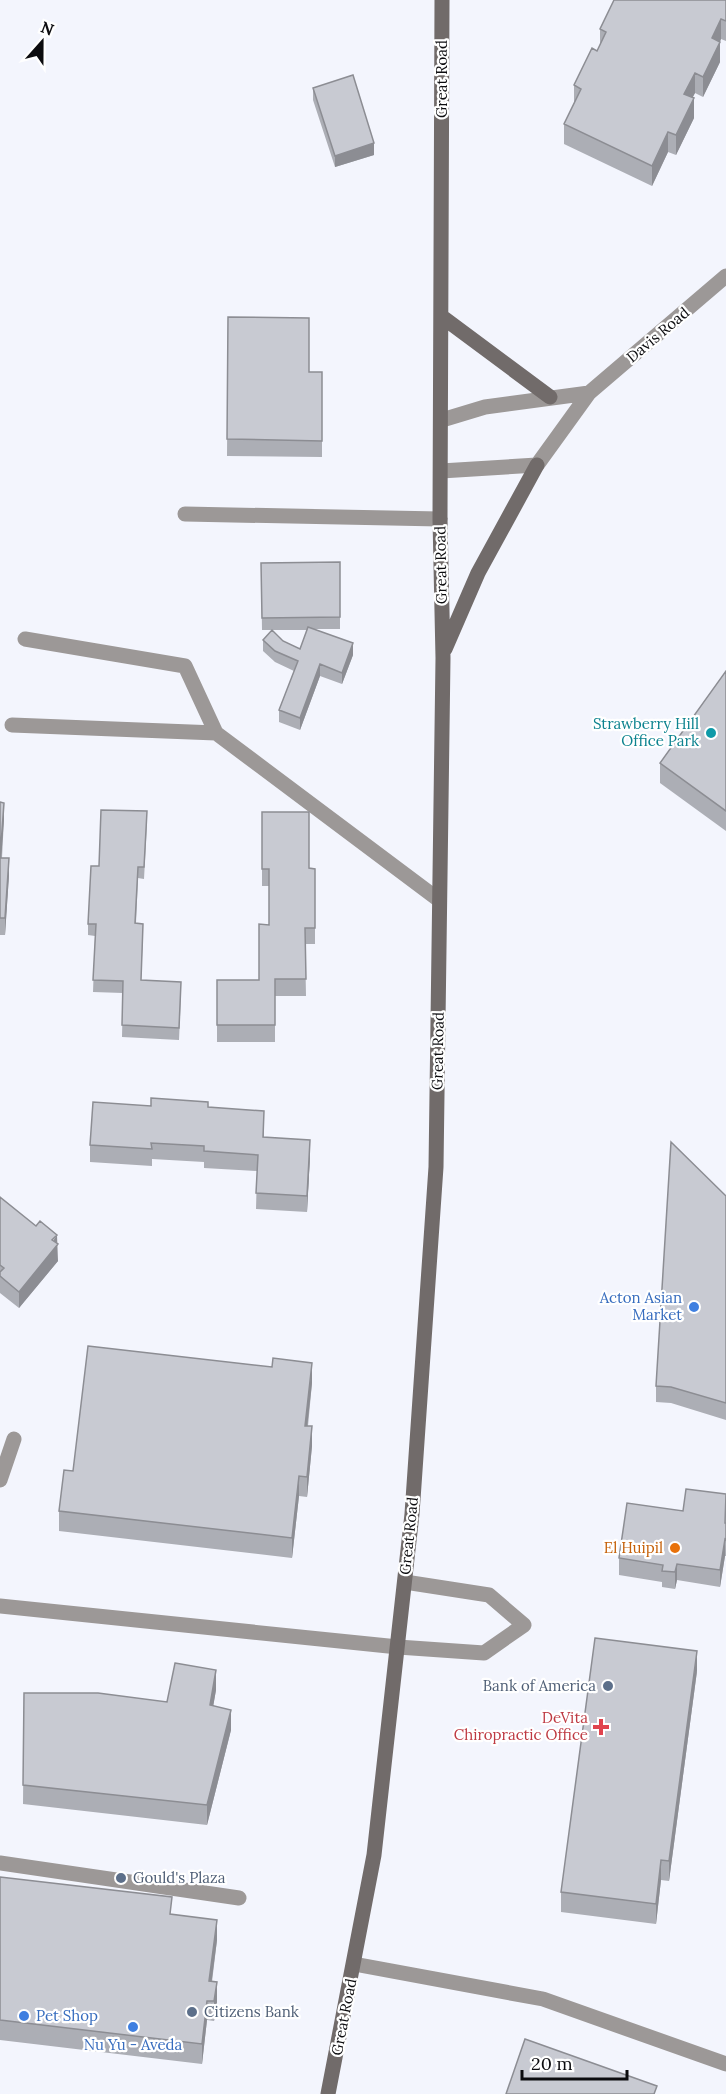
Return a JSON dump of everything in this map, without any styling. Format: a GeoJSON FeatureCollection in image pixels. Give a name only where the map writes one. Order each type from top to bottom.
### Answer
{"type":"FeatureCollection","features":[{"type":"Feature","properties":{"kind":"main road","name":"Great Road"},"geometry":{"type":"LineString","coordinates":[[328,2094],[375,1855],[405,1582],[436,1167],[442,654],[440,519],[442,0]]}},
{"type":"Feature","properties":{"kind":"main road"},"geometry":{"type":"LineString","coordinates":[[441,316],[550,397]]}},
{"type":"Feature","properties":{"kind":"main road"},"geometry":{"type":"LineString","coordinates":[[442,654],[478,573],[537,465]]}},
{"type":"Feature","properties":{"kind":"street","name":"Davis Road"},"geometry":{"type":"LineString","coordinates":[[537,465],[589,393],[726,276]]}},
{"type":"Feature","properties":{"kind":"street"},"geometry":{"type":"LineString","coordinates":[[442,420],[485,407],[589,393]]}},
{"type":"Feature","properties":{"kind":"street"},"geometry":{"type":"LineString","coordinates":[[441,471],[537,465]]}},
{"type":"Feature","properties":{"kind":"street"},"geometry":{"type":"LineString","coordinates":[[185,514],[440,519]]}},
{"type":"Feature","properties":{"kind":"street"},"geometry":{"type":"LineString","coordinates":[[25,639],[185,666],[216,733],[440,900]]}},
{"type":"Feature","properties":{"kind":"street"},"geometry":{"type":"LineString","coordinates":[[12,725],[216,733]]}},
{"type":"Feature","properties":{"kind":"street"},"geometry":{"type":"LineString","coordinates":[[0,1480],[14,1439]]}},
{"type":"Feature","properties":{"kind":"street"},"geometry":{"type":"LineString","coordinates":[[0,1606],[398,1647],[484,1653],[524,1625],[489,1595],[405,1582]]}},
{"type":"Feature","properties":{"kind":"street"},"geometry":{"type":"LineString","coordinates":[[0,1863],[239,1898]]}},
{"type":"Feature","properties":{"kind":"street"},"geometry":{"type":"LineString","coordinates":[[354,1964],[543,1999],[726,2064]]}},
{"type":"Feature","properties":{"kind":"building"},"geometry":{"type":"Polygon","coordinates":[[[614,0],[726,0],[726,21],[721,19],[712,38],[720,42],[703,77],[695,73],[684,94],[694,98],[676,135],[668,132],[652,166],[564,124],[581,89],[574,85],[592,48],[597,51],[606,32],[600,29],[614,0]]]}},
{"type":"Feature","properties":{"kind":"building"},"geometry":{"type":"Polygon","coordinates":[[[353,75],[374,143],[335,156],[313,88],[353,75]]]}},
{"type":"Feature","properties":{"kind":"building"},"geometry":{"type":"Polygon","coordinates":[[[228,317],[309,318],[309,372],[322,372],[322,441],[227,439],[228,317]]]}},
{"type":"Feature","properties":{"kind":"building"},"geometry":{"type":"Polygon","coordinates":[[[340,562],[340,617],[262,618],[261,563],[340,562]]]}},
{"type":"Feature","properties":{"kind":"building"},"geometry":{"type":"Polygon","coordinates":[[[308,627],[353,643],[342,673],[320,664],[300,718],[279,710],[298,661],[275,651],[263,640],[272,630],[283,641],[300,649],[308,627]]]}},
{"type":"Feature","properties":{"kind":"building","name":"Strawberry Hill Office Park"},"geometry":{"type":"Polygon","coordinates":[[[726,671],[726,811],[660,763],[726,671]]]}},
{"type":"Feature","properties":{"kind":"building"},"geometry":{"type":"Polygon","coordinates":[[[0,802],[4,803],[0,858],[0,802]]]}},
{"type":"Feature","properties":{"kind":"building"},"geometry":{"type":"Polygon","coordinates":[[[101,810],[147,811],[144,867],[138,867],[135,923],[143,924],[141,980],[181,982],[179,1028],[122,1025],[123,981],[93,980],[96,924],[88,924],[91,866],[99,866],[101,810]]]}},
{"type":"Feature","properties":{"kind":"building"},"geometry":{"type":"Polygon","coordinates":[[[262,812],[309,812],[309,868],[315,869],[315,928],[305,928],[306,979],[275,979],[275,1025],[217,1025],[217,980],[259,980],[259,924],[269,925],[269,869],[262,869],[262,812]]]}},
{"type":"Feature","properties":{"kind":"building"},"geometry":{"type":"Polygon","coordinates":[[[0,858],[9,858],[5,918],[0,918],[0,858]]]}},
{"type":"Feature","properties":{"kind":"building"},"geometry":{"type":"Polygon","coordinates":[[[151,1098],[208,1102],[208,1107],[264,1111],[263,1137],[310,1140],[307,1196],[256,1193],[258,1155],[204,1151],[204,1146],[151,1143],[152,1149],[90,1145],[93,1102],[151,1106],[151,1098]]]}},
{"type":"Feature","properties":{"kind":"building","name":"Acton Asian Market"},"geometry":{"type":"Polygon","coordinates":[[[671,1142],[726,1196],[726,1403],[671,1387],[656,1386],[671,1142]]]}},
{"type":"Feature","properties":{"kind":"building"},"geometry":{"type":"Polygon","coordinates":[[[0,1197],[36,1226],[40,1221],[57,1235],[52,1240],[58,1244],[19,1292],[0,1276],[4,1268],[0,1265],[0,1197]]]}},
{"type":"Feature","properties":{"kind":"building"},"geometry":{"type":"Polygon","coordinates":[[[88,1346],[272,1367],[273,1358],[312,1363],[305,1426],[312,1426],[307,1477],[299,1476],[292,1538],[59,1511],[64,1470],[73,1471],[88,1346]]]}},
{"type":"Feature","properties":{"kind":"building","name":"El Huipil"},"geometry":{"type":"Polygon","coordinates":[[[686,1489],[726,1494],[726,1540],[720,1570],[677,1564],[675,1572],[662,1571],[663,1565],[619,1558],[627,1503],[683,1511],[686,1489]]]}},
{"type":"Feature","properties":{"kind":"building"},"geometry":{"type":"Polygon","coordinates":[[[595,1638],[697,1651],[669,1861],[661,1860],[656,1904],[561,1892],[595,1638]]]}},
{"type":"Feature","properties":{"kind":"building"},"geometry":{"type":"Polygon","coordinates":[[[175,1663],[216,1670],[210,1705],[231,1710],[207,1805],[23,1785],[24,1693],[98,1693],[167,1702],[175,1663]]]}},
{"type":"Feature","properties":{"kind":"building"},"geometry":{"type":"Polygon","coordinates":[[[0,1877],[172,1897],[170,1914],[217,1920],[209,1981],[217,1982],[214,2001],[207,2001],[202,2044],[0,2020],[0,1877]]]}},
{"type":"Feature","properties":{"kind":"building"},"geometry":{"type":"Polygon","coordinates":[[[525,2039],[657,2086],[654,2094],[506,2094],[525,2039]]]}},
{"type":"Feature","properties":{"kind":"place","name":"Strawberry Hill Office Park"},"geometry":{"type":"Point","coordinates":[711,733]}},
{"type":"Feature","properties":{"kind":"place","name":"Acton Asian Market"},"geometry":{"type":"Point","coordinates":[694,1307]}},
{"type":"Feature","properties":{"kind":"place","name":"El Huipil"},"geometry":{"type":"Point","coordinates":[675,1548]}},
{"type":"Feature","properties":{"kind":"place","name":"Bank of America"},"geometry":{"type":"Point","coordinates":[608,1686]}},
{"type":"Feature","properties":{"kind":"place","name":"DeVita Chiropractic Office"},"geometry":{"type":"Point","coordinates":[601,1727]}},
{"type":"Feature","properties":{"kind":"place","name":"Gould's Plaza"},"geometry":{"type":"Point","coordinates":[121,1878]}},
{"type":"Feature","properties":{"kind":"place","name":"Citizens Bank"},"geometry":{"type":"Point","coordinates":[192,2012]}},
{"type":"Feature","properties":{"kind":"place","name":"Pet Shop"},"geometry":{"type":"Point","coordinates":[24,2016]}},
{"type":"Feature","properties":{"kind":"place","name":"Nu Yu - Aveda"},"geometry":{"type":"Point","coordinates":[133,2027]}}]}
